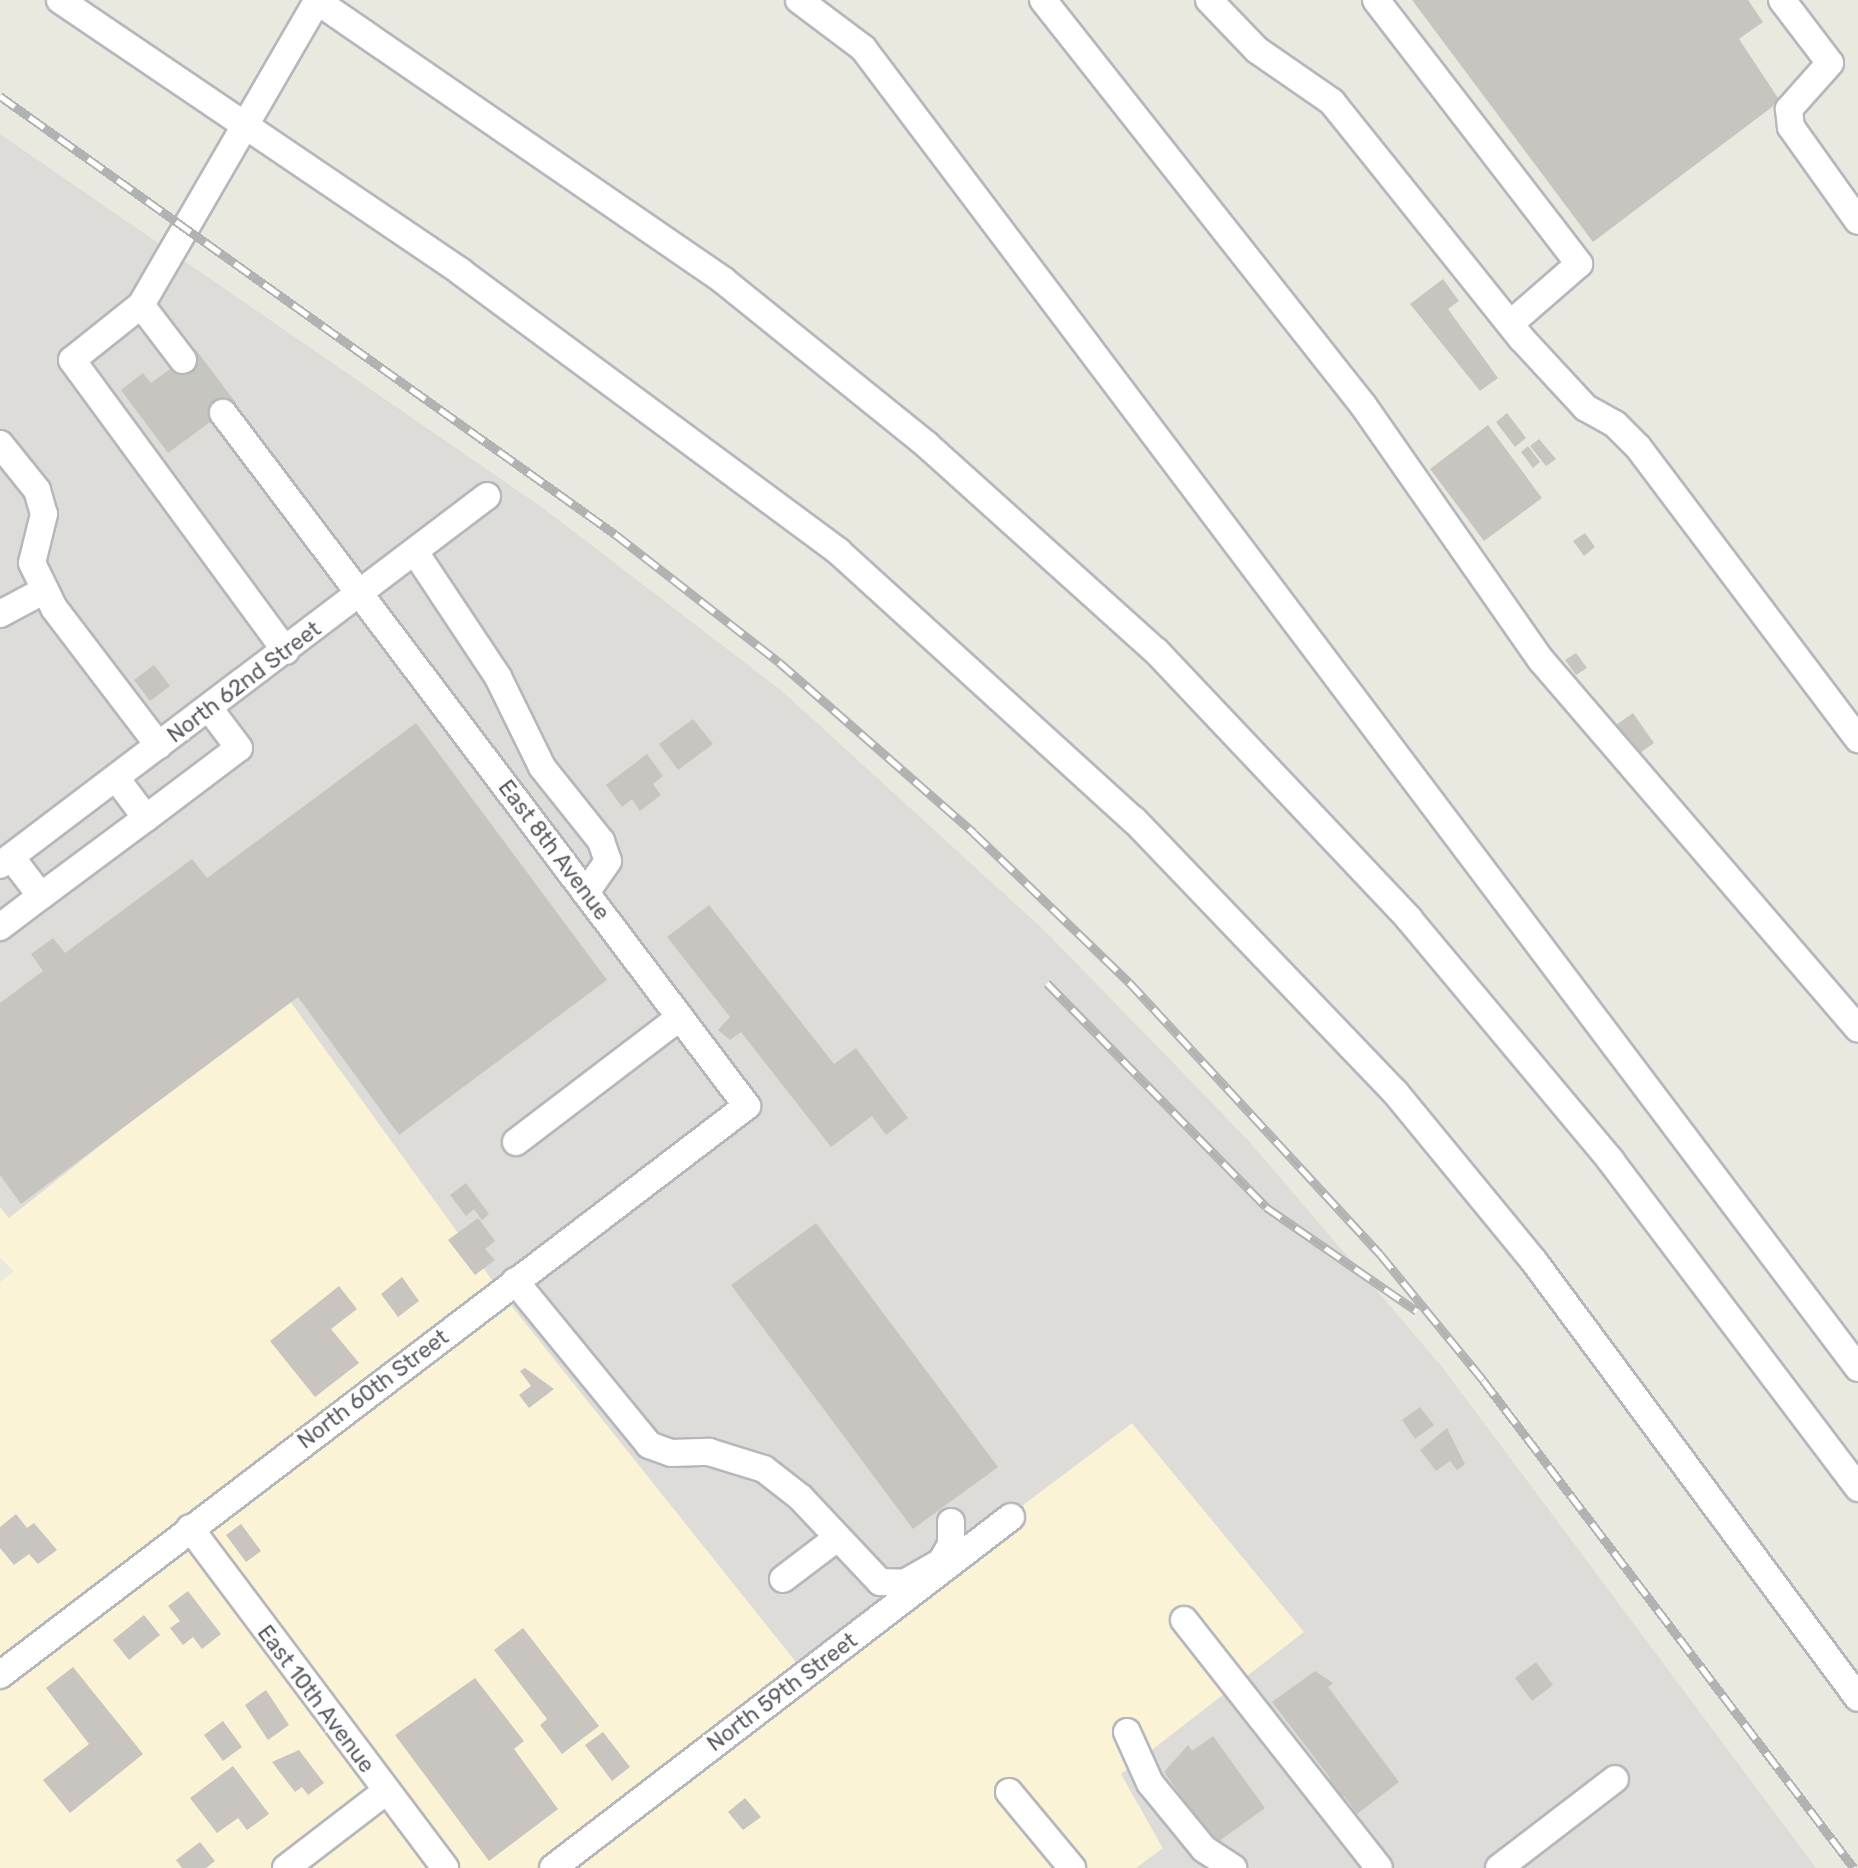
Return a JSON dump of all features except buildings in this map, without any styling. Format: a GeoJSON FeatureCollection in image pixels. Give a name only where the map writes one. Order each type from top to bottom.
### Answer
{"type":"FeatureCollection","features":[{"type":"Feature","properties":{"kind":"street"},"geometry":{"type":"LineString","coordinates":[[60,0],[244,130],[461,272],[839,552],[1134,820],[1424,1128],[1533,1260],[1858,1698]]}},
{"type":"Feature","properties":{"kind":"street"},"geometry":{"type":"LineString","coordinates":[[799,0],[863,48],[1858,1368]]}},
{"type":"Feature","properties":{"kind":"street"},"geometry":{"type":"LineString","coordinates":[[1043,0],[1363,405],[1541,660],[1858,1028]]}},
{"type":"Feature","properties":{"kind":"street"},"geometry":{"type":"LineString","coordinates":[[1209,0],[1257,50],[1332,102],[1510,324],[1586,408],[1615,424],[1638,447],[1858,739]]}},
{"type":"Feature","properties":{"kind":"street"},"geometry":{"type":"LineString","coordinates":[[1376,0],[1579,264],[1510,324]]}},
{"type":"Feature","properties":{"kind":"street"},"geometry":{"type":"LineString","coordinates":[[1782,0],[1830,63],[1789,109],[1791,127],[1858,221]]}},
{"type":"Feature","properties":{"kind":"street"},"geometry":{"type":"LineString","coordinates":[[286,651],[72,360],[141,305],[316,1],[724,281],[927,445],[1156,651],[1409,919],[1611,1161],[1858,1488]]}},
{"type":"Feature","properties":{"kind":"street"},"geometry":{"type":"LineString","coordinates":[[141,305],[183,360]]}},
{"type":"Feature","properties":{"kind":"street","name":"East 8th Avenue"},"geometry":{"type":"LineString","coordinates":[[223,413],[747,1106]]}},
{"type":"Feature","properties":{"kind":"street"},"geometry":{"type":"LineString","coordinates":[[0,444],[37,490],[44,514],[32,563],[45,590],[159,746]]}},
{"type":"Feature","properties":{"kind":"street","name":"North 62nd Street"},"geometry":{"type":"LineString","coordinates":[[5,861],[487,496]]}},
{"type":"Feature","properties":{"kind":"street"},"geometry":{"type":"LineString","coordinates":[[415,552],[498,677],[542,767],[601,841],[608,861],[586,893]]}},
{"type":"Feature","properties":{"kind":"street"},"geometry":{"type":"LineString","coordinates":[[0,614],[45,590]]}},
{"type":"Feature","properties":{"kind":"street"},"geometry":{"type":"LineString","coordinates":[[0,927],[239,748],[209,708]]}},
{"type":"Feature","properties":{"kind":"street"},"geometry":{"type":"LineString","coordinates":[[116,778],[146,818]]}},
{"type":"Feature","properties":{"kind":"street"},"geometry":{"type":"LineString","coordinates":[[5,861],[41,896]]}},
{"type":"Feature","properties":{"kind":"street"},"geometry":{"type":"LineString","coordinates":[[516,1142],[680,1017]]}},
{"type":"Feature","properties":{"kind":"street","name":"North 60th Street"},"geometry":{"type":"LineString","coordinates":[[0,1675],[747,1106]]}},
{"type":"Feature","properties":{"kind":"street"},"geometry":{"type":"LineString","coordinates":[[515,1281],[649,1445],[671,1453],[709,1452],[764,1469],[880,1582],[904,1583],[941,1562],[951,1545],[951,1522]]}},
{"type":"Feature","properties":{"kind":"street","name":"North 59th Street"},"geometry":{"type":"LineString","coordinates":[[553,1868],[1011,1517]]}},
{"type":"Feature","properties":{"kind":"street","name":"East 10th Avenue"},"geometry":{"type":"LineString","coordinates":[[190,1528],[385,1792],[445,1868]]}},
{"type":"Feature","properties":{"kind":"street"},"geometry":{"type":"LineString","coordinates":[[783,1579],[837,1538]]}},
{"type":"Feature","properties":{"kind":"street"},"geometry":{"type":"LineString","coordinates":[[1184,1620],[1379,1868]]}},
{"type":"Feature","properties":{"kind":"street"},"geometry":{"type":"LineString","coordinates":[[1127,1732],[1150,1783],[1204,1849],[1233,1868]]}},
{"type":"Feature","properties":{"kind":"street"},"geometry":{"type":"LineString","coordinates":[[1499,1868],[1615,1779]]}},
{"type":"Feature","properties":{"kind":"street"},"geometry":{"type":"LineString","coordinates":[[286,1868],[385,1792]]}},
{"type":"Feature","properties":{"kind":"street"},"geometry":{"type":"LineString","coordinates":[[1009,1792],[1072,1868]]}},
{"type":"Feature","properties":{"kind":"shaded area"},"geometry":{"type":"Polygon","coordinates":[[[0,134],[543,508],[782,691],[1046,932],[1248,1140],[1443,1368],[1816,1868],[1515,1868],[1629,1781],[1618,1765],[1483,1868],[1136,1868],[1163,1848],[1121,1774],[1304,1632],[1132,1423],[1019,1508],[1014,1503],[800,1667],[507,1300],[761,1107],[375,595],[501,497],[490,482],[0,853],[0,134]]]}},
{"type":"Feature","properties":{"kind":"shaded area"},"geometry":{"type":"Polygon","coordinates":[[[358,609],[732,1105],[495,1284],[287,997],[9,1218],[0,1207],[0,877],[358,609]]]}},
{"type":"Feature","properties":{"kind":"shaded area"},"geometry":{"type":"Polygon","coordinates":[[[288,997],[495,1284],[0,1663],[0,1282],[14,1271],[0,1258],[0,1207],[9,1218],[288,997]]]}},
{"type":"Feature","properties":{"kind":"shaded area"},"geometry":{"type":"Polygon","coordinates":[[[507,1300],[800,1667],[537,1868],[459,1868],[204,1529],[507,1300]]]}},
{"type":"Feature","properties":{"kind":"shaded area"},"geometry":{"type":"Polygon","coordinates":[[[1132,1423],[1304,1632],[1121,1774],[1163,1849],[1136,1868],[569,1868],[1025,1518],[1019,1508],[1132,1423]]]}},
{"type":"Feature","properties":{"kind":"shaded area"},"geometry":{"type":"Polygon","coordinates":[[[187,1543],[370,1791],[270,1868],[0,1868],[0,1687],[187,1543]]]}},
{"type":"Feature","properties":{"kind":"shaded area"},"geometry":{"type":"Polygon","coordinates":[[[382,1806],[431,1868],[302,1868],[382,1806]]]}},
{"type":"Feature","properties":{"kind":"tunnel"},"geometry":{"type":"LineString","coordinates":[[183,360],[223,413]]}},
{"type":"Feature","properties":{"kind":"railway"},"geometry":{"type":"LineString","coordinates":[[0,96],[615,534],[779,662],[974,833],[1129,982],[1380,1254],[1483,1380],[1854,1868]]}},
{"type":"Feature","properties":{"kind":"railway"},"geometry":{"type":"LineString","coordinates":[[1047,983],[1266,1207],[1417,1311]]}}]}
